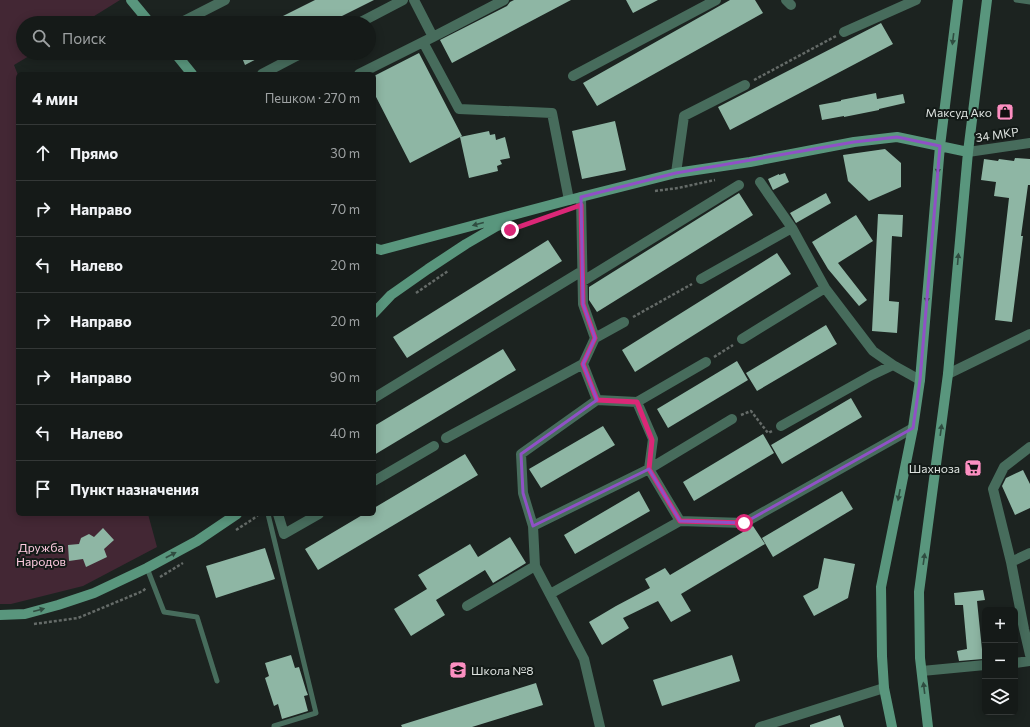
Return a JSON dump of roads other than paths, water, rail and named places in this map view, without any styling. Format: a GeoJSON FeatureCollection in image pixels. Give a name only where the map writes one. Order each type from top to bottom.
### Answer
{"type":"FeatureCollection","features":[{"type":"Feature","properties":{"kind":"main road"},"geometry":{"type":"LineString","coordinates":[[131,0],[144,16]]}},
{"type":"Feature","properties":{"kind":"main road"},"geometry":{"type":"LineString","coordinates":[[892,727],[884,688],[881,587],[913,428],[920,380],[940,146],[958,0]]}},
{"type":"Feature","properties":{"kind":"main road"},"geometry":{"type":"LineString","coordinates":[[928,727],[920,658],[919,592],[948,374],[968,152],[987,0]]}},
{"type":"Feature","properties":{"kind":"main road"},"geometry":{"type":"LineString","coordinates":[[181,60],[190,72]]}},
{"type":"Feature","properties":{"kind":"main road"},"geometry":{"type":"LineString","coordinates":[[376,249],[381,250],[676,173],[750,162],[854,142],[897,137],[968,152]]}},
{"type":"Feature","properties":{"kind":"main road"},"geometry":{"type":"LineString","coordinates":[[376,311],[391,295],[466,244],[497,226],[569,200]]}},
{"type":"Feature","properties":{"kind":"main road"},"geometry":{"type":"LineString","coordinates":[[0,614],[24,614],[94,593],[147,568],[198,541],[234,516]]}},
{"type":"Feature","properties":{"kind":"street"},"geometry":{"type":"LineString","coordinates":[[194,16],[225,0]]}},
{"type":"Feature","properties":{"kind":"street"},"geometry":{"type":"LineString","coordinates":[[372,16],[403,0]]}},
{"type":"Feature","properties":{"kind":"street"},"geometry":{"type":"LineString","coordinates":[[414,0],[433,37]]}},
{"type":"Feature","properties":{"kind":"street"},"geometry":{"type":"LineString","coordinates":[[363,72],[504,0]]}},
{"type":"Feature","properties":{"kind":"street"},"geometry":{"type":"LineString","coordinates":[[573,76],[716,0]]}},
{"type":"Feature","properties":{"kind":"street"},"geometry":{"type":"LineString","coordinates":[[844,32],[916,0]]}},
{"type":"Feature","properties":{"kind":"street"},"geometry":{"type":"LineString","coordinates":[[423,42],[459,110],[552,113],[569,200]]}},
{"type":"Feature","properties":{"kind":"street"},"geometry":{"type":"LineString","coordinates":[[266,72],[289,60]]}},
{"type":"Feature","properties":{"kind":"street"},"geometry":{"type":"LineString","coordinates":[[676,173],[684,116],[745,85]]}},
{"type":"Feature","properties":{"kind":"street","name":"34 МКР"},"geometry":{"type":"LineString","coordinates":[[968,152],[1030,143]]}},
{"type":"Feature","properties":{"kind":"street"},"geometry":{"type":"LineString","coordinates":[[760,182],[792,228],[826,288],[873,351],[893,365],[920,380]]}},
{"type":"Feature","properties":{"kind":"street"},"geometry":{"type":"LineString","coordinates":[[583,282],[738,185]]}},
{"type":"Feature","properties":{"kind":"street"},"geometry":{"type":"LineString","coordinates":[[581,197],[583,304],[595,338]]}},
{"type":"Feature","properties":{"kind":"street"},"geometry":{"type":"LineString","coordinates":[[701,279],[792,228]]}},
{"type":"Feature","properties":{"kind":"street"},"geometry":{"type":"LineString","coordinates":[[376,397],[582,271]]}},
{"type":"Feature","properties":{"kind":"street"},"geometry":{"type":"LineString","coordinates":[[742,339],[826,288]]}},
{"type":"Feature","properties":{"kind":"street"},"geometry":{"type":"LineString","coordinates":[[446,438],[583,364],[595,338],[624,322]]}},
{"type":"Feature","properties":{"kind":"street"},"geometry":{"type":"LineString","coordinates":[[948,374],[1030,334]]}},
{"type":"Feature","properties":{"kind":"street"},"geometry":{"type":"LineString","coordinates":[[600,727],[584,659],[535,566],[533,526],[523,493],[521,454],[597,400],[637,402],[706,362]]}},
{"type":"Feature","properties":{"kind":"street"},"geometry":{"type":"LineString","coordinates":[[583,364],[597,400]]}},
{"type":"Feature","properties":{"kind":"street"},"geometry":{"type":"LineString","coordinates":[[781,426],[872,375],[893,365]]}},
{"type":"Feature","properties":{"kind":"street"},"geometry":{"type":"LineString","coordinates":[[637,402],[652,440],[649,469],[680,521]]}},
{"type":"Feature","properties":{"kind":"street"},"geometry":{"type":"LineString","coordinates":[[533,526],[649,469],[732,419]]}},
{"type":"Feature","properties":{"kind":"street"},"geometry":{"type":"LineString","coordinates":[[550,594],[680,521],[744,523],[913,428]]}},
{"type":"Feature","properties":{"kind":"street"},"geometry":{"type":"LineString","coordinates":[[376,480],[434,446]]}},
{"type":"Feature","properties":{"kind":"street"},"geometry":{"type":"LineString","coordinates":[[1030,447],[1004,467],[993,488],[1011,562],[1030,655]]}},
{"type":"Feature","properties":{"kind":"street"},"geometry":{"type":"LineString","coordinates":[[279,516],[284,534],[315,516]]}},
{"type":"Feature","properties":{"kind":"street"},"geometry":{"type":"LineString","coordinates":[[1011,562],[1030,553]]}},
{"type":"Feature","properties":{"kind":"street"},"geometry":{"type":"LineString","coordinates":[[467,606],[535,566]]}},
{"type":"Feature","properties":{"kind":"street"},"geometry":{"type":"LineString","coordinates":[[1018,663],[1030,662]]}},
{"type":"Feature","properties":{"kind":"street"},"geometry":{"type":"LineString","coordinates":[[922,671],[982,665]]}},
{"type":"Feature","properties":{"kind":"street"},"geometry":{"type":"LineString","coordinates":[[763,726],[884,688]]}},
{"type":"Feature","properties":{"kind":"lane"},"geometry":{"type":"LineString","coordinates":[[1016,0],[1030,2]]}},
{"type":"Feature","properties":{"kind":"lane"},"geometry":{"type":"LineString","coordinates":[[268,516],[316,713],[274,727]]}},
{"type":"Feature","properties":{"kind":"lane"},"geometry":{"type":"LineString","coordinates":[[147,568],[164,612],[197,617],[217,681]]}},
{"type":"Feature","properties":{"kind":"place","name":"Максуд Ако"},"geometry":{"type":"Point","coordinates":[1005,112]}},
{"type":"Feature","properties":{"kind":"place","name":"Шахноза"},"geometry":{"type":"Point","coordinates":[973,468]}},
{"type":"Feature","properties":{"kind":"place","name":"Школа №8"},"geometry":{"type":"Point","coordinates":[458,670]}},
{"type":"Feature","properties":{"kind":"park label","name":"Дружба Народов"},"geometry":{"type":"Point","coordinates":[41,554]}}]}
